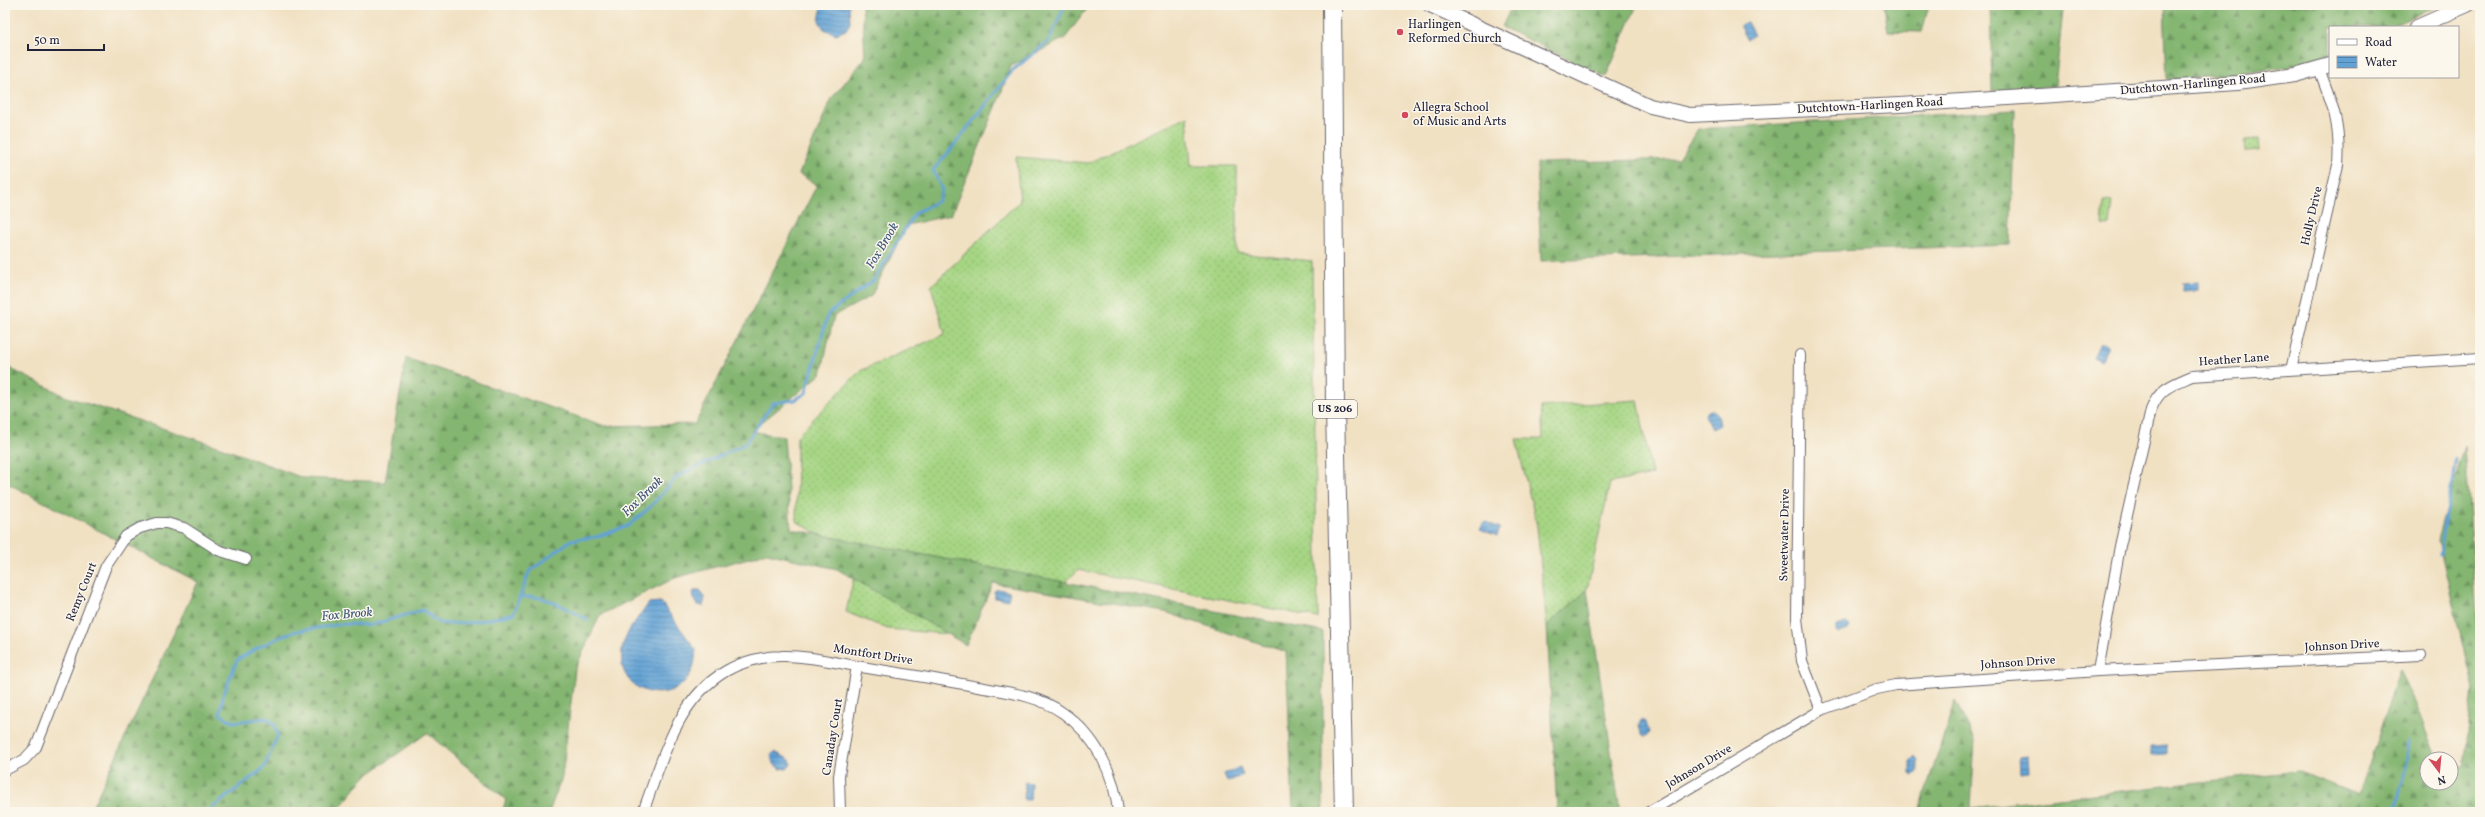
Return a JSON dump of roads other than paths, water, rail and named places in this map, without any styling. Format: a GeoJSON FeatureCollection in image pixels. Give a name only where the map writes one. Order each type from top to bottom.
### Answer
{"type":"FeatureCollection","features":[{"type":"Feature","properties":{"kind":"highway","name":"US 206"},"geometry":{"type":"LineString","coordinates":[[1332,5],[1336,417],[1344,812]]}},
{"type":"Feature","properties":{"kind":"street","name":"Dutchtown-Harlingen Road"},"geometry":{"type":"LineString","coordinates":[[1430,5],[1643,104],[1662,110],[1690,115],[2179,87],[2275,78],[2324,67]]}},
{"type":"Feature","properties":{"kind":"street"},"geometry":{"type":"LineString","coordinates":[[2419,26],[2467,5]]}},
{"type":"Feature","properties":{"kind":"street","name":"Holly Drive"},"geometry":{"type":"LineString","coordinates":[[2291,370],[2338,165],[2339,145],[2335,112],[2324,67]]}},
{"type":"Feature","properties":{"kind":"street","name":"Sweetwater Drive"},"geometry":{"type":"LineString","coordinates":[[1800,355],[1797,618],[1802,661],[1821,710]]}},
{"type":"Feature","properties":{"kind":"street","name":"Heather Lane"},"geometry":{"type":"LineString","coordinates":[[2098,671],[2120,546],[2156,398],[2168,387],[2192,376],[2480,358]]}},
{"type":"Feature","properties":{"kind":"street","name":"Remy Court"},"geometry":{"type":"LineString","coordinates":[[5,770],[24,760],[36,747],[106,566],[126,536],[140,528],[166,523],[184,528],[218,550],[246,559]]}},
{"type":"Feature","properties":{"kind":"street","name":"Johnson Drive"},"geometry":{"type":"LineString","coordinates":[[1648,812],[1821,710],[1877,689],[1896,685],[2098,671],[2421,655]]}},
{"type":"Feature","properties":{"kind":"street","name":"Montfort Drive"},"geometry":{"type":"LineString","coordinates":[[643,812],[669,741],[681,716],[701,689],[713,679],[741,664],[781,656],[800,656],[1032,697],[1062,712],[1089,738],[1105,762],[1113,782],[1118,812]]}},
{"type":"Feature","properties":{"kind":"street","name":"Canaday Court"},"geometry":{"type":"LineString","coordinates":[[840,812],[839,776],[857,666]]}},
{"type":"Feature","properties":{"kind":"water"},"geometry":{"type":"Polygon","coordinates":[[[822,5],[849,5],[850,23],[846,30],[836,34],[824,29],[819,21],[822,5]]]}},
{"type":"Feature","properties":{"kind":"water"},"geometry":{"type":"Polygon","coordinates":[[[1747,22],[1754,35],[1747,39],[1740,25],[1747,22]]]}},
{"type":"Feature","properties":{"kind":"water"},"geometry":{"type":"Polygon","coordinates":[[[2198,282],[2198,290],[2183,291],[2182,283],[2198,282]]]}},
{"type":"Feature","properties":{"kind":"water"},"geometry":{"type":"Polygon","coordinates":[[[2100,343],[2108,346],[2101,361],[2093,357],[2100,343]]]}},
{"type":"Feature","properties":{"kind":"water"},"geometry":{"type":"Polygon","coordinates":[[[1712,410],[1718,415],[1720,425],[1712,429],[1705,415],[1707,411],[1712,410]]]}},
{"type":"Feature","properties":{"kind":"water"},"geometry":{"type":"Polygon","coordinates":[[[1486,522],[1500,528],[1497,536],[1480,529],[1483,523],[1486,522]]]}},
{"type":"Feature","properties":{"kind":"water"},"geometry":{"type":"Polygon","coordinates":[[[998,589],[1010,592],[1008,600],[995,598],[994,591],[998,589]]]}},
{"type":"Feature","properties":{"kind":"water"},"geometry":{"type":"Polygon","coordinates":[[[700,590],[705,599],[703,606],[698,605],[694,599],[693,592],[700,590]]]}},
{"type":"Feature","properties":{"kind":"water"},"geometry":{"type":"Polygon","coordinates":[[[661,602],[696,650],[693,668],[686,681],[675,689],[663,693],[650,692],[638,687],[628,679],[622,666],[623,644],[629,631],[649,603],[661,602]]]}},
{"type":"Feature","properties":{"kind":"water"},"geometry":{"type":"Polygon","coordinates":[[[1846,623],[1850,626],[1848,630],[1838,633],[1836,631],[1836,626],[1846,623]]]}},
{"type":"Feature","properties":{"kind":"water"},"geometry":{"type":"Polygon","coordinates":[[[1641,720],[1646,722],[1649,733],[1645,737],[1641,734],[1639,725],[1641,720]]]}},
{"type":"Feature","properties":{"kind":"water"},"geometry":{"type":"Polygon","coordinates":[[[2167,745],[2167,754],[2151,755],[2151,746],[2167,745]]]}},
{"type":"Feature","properties":{"kind":"water"},"geometry":{"type":"Polygon","coordinates":[[[775,752],[790,760],[791,764],[788,768],[780,769],[773,763],[771,755],[775,752]]]}},
{"type":"Feature","properties":{"kind":"water"},"geometry":{"type":"Polygon","coordinates":[[[1915,756],[1918,760],[1918,772],[1914,775],[1911,773],[1911,760],[1915,756]]]}},
{"type":"Feature","properties":{"kind":"water"},"geometry":{"type":"Polygon","coordinates":[[[2028,756],[2029,772],[2020,773],[2019,757],[2028,756]]]}},
{"type":"Feature","properties":{"kind":"water"},"geometry":{"type":"Polygon","coordinates":[[[1240,767],[1243,775],[1227,782],[1224,774],[1240,767]]]}},
{"type":"Feature","properties":{"kind":"water"},"geometry":{"type":"Polygon","coordinates":[[[1025,782],[1031,783],[1030,800],[1024,800],[1025,782]]]}},
{"type":"Feature","properties":{"kind":"waterway","name":"Fox Brook"},"geometry":{"type":"LineString","coordinates":[[207,812],[264,768],[278,735],[274,724],[267,718],[234,722],[220,714],[223,696],[237,660],[261,646],[292,632],[343,624],[371,625],[423,610],[438,622],[447,624],[477,621],[514,613],[529,572],[571,540],[596,537],[628,526],[650,507],[678,476],[745,444],[773,403],[795,400],[806,393],[828,314],[874,280],[915,213],[938,201],[942,190],[933,170],[1013,70],[1049,41],[1065,5]]}},
{"type":"Feature","properties":{"kind":"waterway"},"geometry":{"type":"LineString","coordinates":[[2440,553],[2456,459]]}},
{"type":"Feature","properties":{"kind":"waterway"},"geometry":{"type":"LineString","coordinates":[[519,598],[537,597],[546,599],[588,620]]}},
{"type":"Feature","properties":{"kind":"waterway"},"geometry":{"type":"LineString","coordinates":[[2395,812],[2403,778],[2408,741]]}},
{"type":"Feature","properties":{"kind":"waterway"},"geometry":{"type":"LineString","coordinates":[[2360,812],[2377,812]]}},
{"type":"Feature","properties":{"kind":"place","name":"Harlingen Reformed Church"},"geometry":{"type":"Point","coordinates":[1400,32]}},
{"type":"Feature","properties":{"kind":"place","name":"Allegra School of Music and Arts"},"geometry":{"type":"Point","coordinates":[1405,115]}}]}
